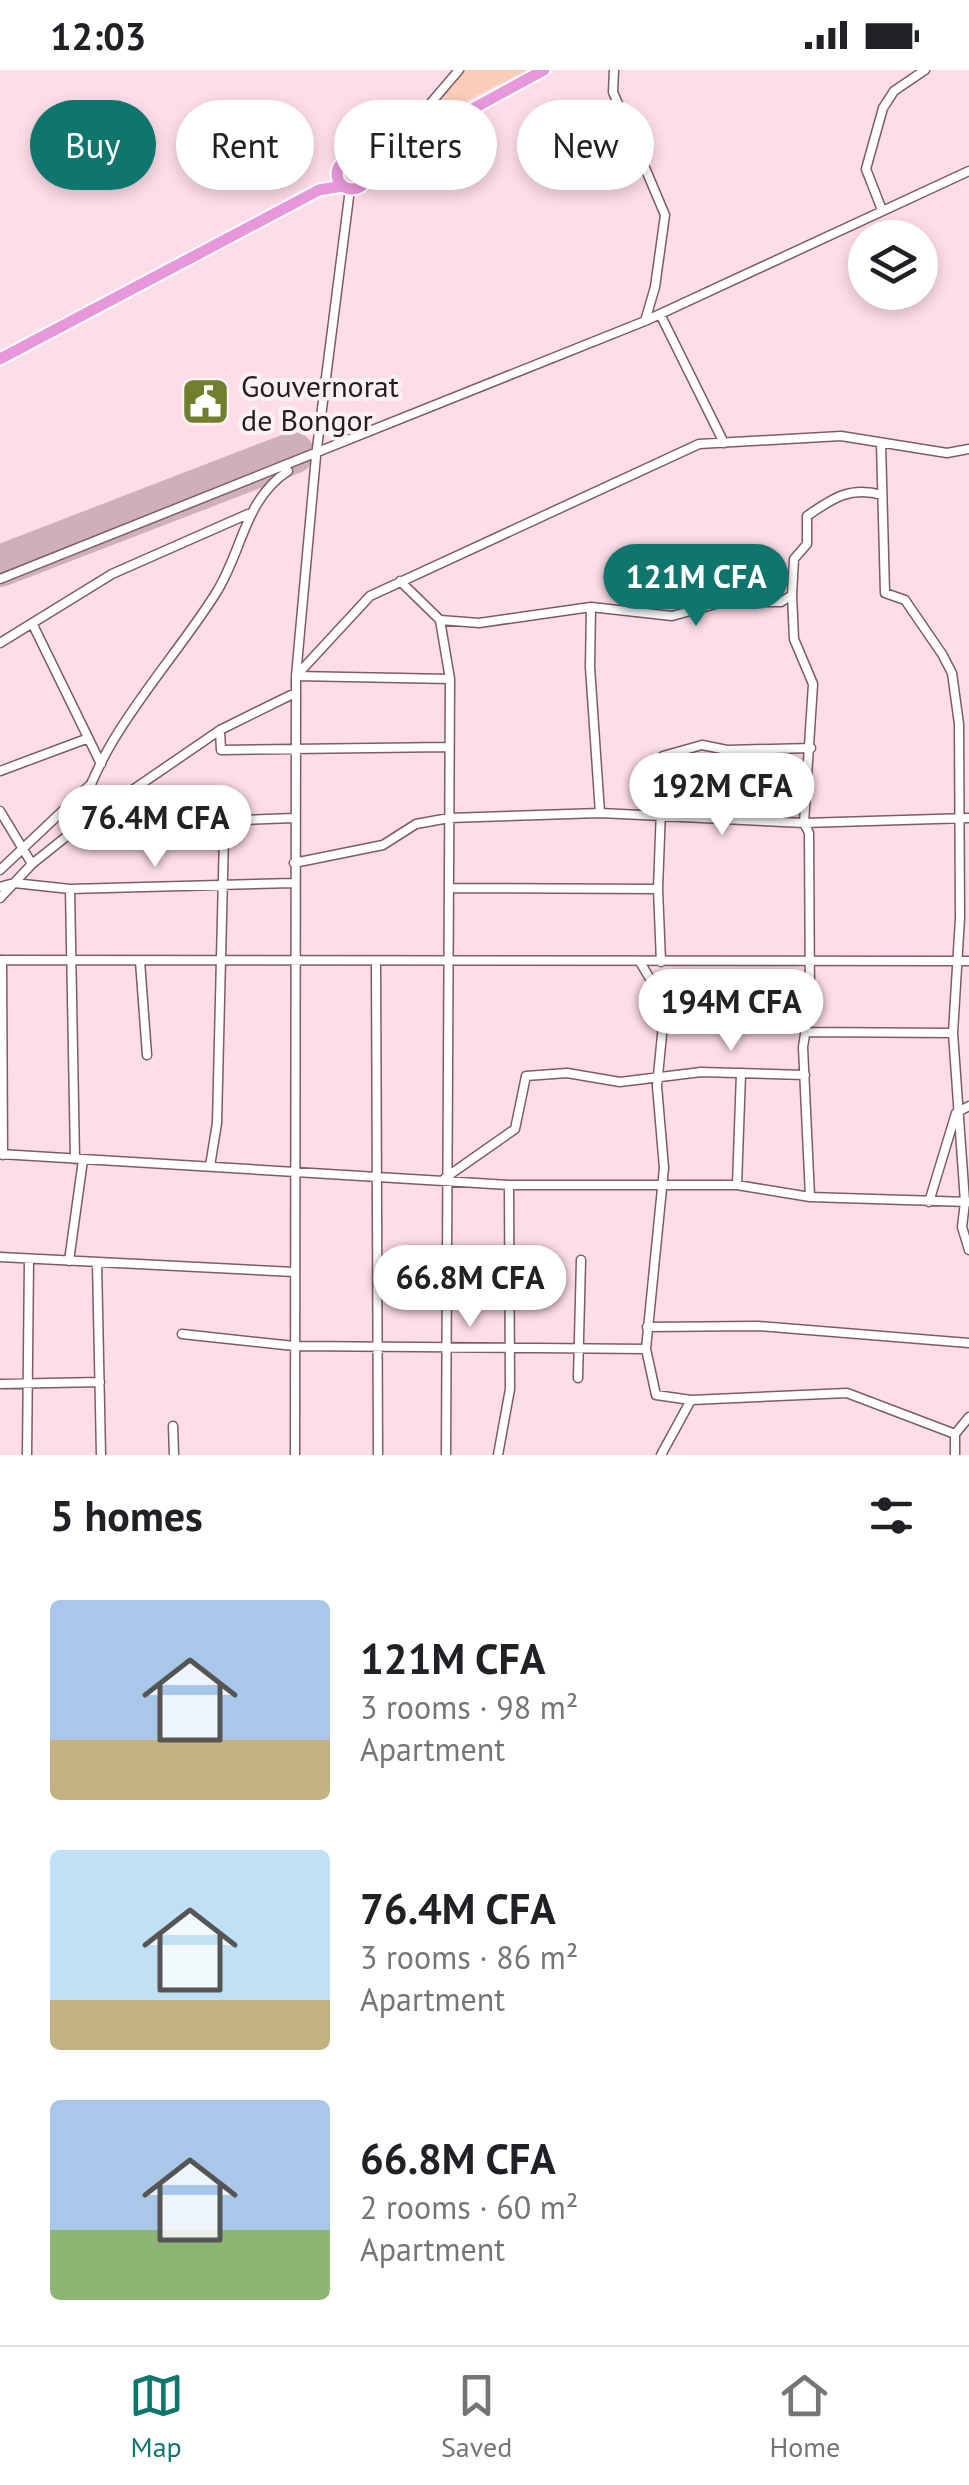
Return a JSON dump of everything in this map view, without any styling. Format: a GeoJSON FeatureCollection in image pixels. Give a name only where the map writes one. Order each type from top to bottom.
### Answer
{"type":"FeatureCollection","features":[{"type":"Feature","properties":{"kind":"highway"},"geometry":{"type":"LineString","coordinates":[[488,100],[544,70]]}},
{"type":"Feature","properties":{"kind":"highway"},"geometry":{"type":"LineString","coordinates":[[0,359],[319,190],[334,173]]}},
{"type":"Feature","properties":{"kind":"highway"},"geometry":{"type":"LineString","coordinates":[[319,190],[334,189]]}},
{"type":"Feature","properties":{"kind":"street"},"geometry":{"type":"LineString","coordinates":[[434,100],[460,70]]}},
{"type":"Feature","properties":{"kind":"street"},"geometry":{"type":"LineString","coordinates":[[614,70],[613,92],[666,215],[656,287],[645,321]]}},
{"type":"Feature","properties":{"kind":"street"},"geometry":{"type":"LineString","coordinates":[[882,210],[866,169],[883,108],[894,91],[926,70]]}},
{"type":"Feature","properties":{"kind":"street"},"geometry":{"type":"LineString","coordinates":[[0,579],[316,456],[645,321],[969,171]]}},
{"type":"Feature","properties":{"kind":"street"},"geometry":{"type":"LineString","coordinates":[[295,1455],[295,693],[316,456],[347,190]]}},
{"type":"Feature","properties":{"kind":"street"},"geometry":{"type":"LineString","coordinates":[[660,314],[724,443]]}},
{"type":"Feature","properties":{"kind":"street"},"geometry":{"type":"LineString","coordinates":[[296,676],[370,596],[700,444],[840,436],[947,453],[969,450]]}},
{"type":"Feature","properties":{"kind":"street"},"geometry":{"type":"LineString","coordinates":[[881,443],[885,594],[905,600],[942,654],[952,674],[964,732],[964,818],[953,1033],[956,1113],[967,1202],[962,1227],[969,1250]]}},
{"type":"Feature","properties":{"kind":"street"},"geometry":{"type":"LineString","coordinates":[[0,643],[112,574],[248,514],[284,473],[316,456]]}},
{"type":"Feature","properties":{"kind":"street"},"geometry":{"type":"LineString","coordinates":[[810,1197],[805,1075],[810,1003],[808,833],[804,823],[813,684],[794,638],[794,559],[807,544],[807,516],[844,493],[860,489],[882,495]]}},
{"type":"Feature","properties":{"kind":"street"},"geometry":{"type":"LineString","coordinates":[[77,828],[101,764],[218,591],[238,552],[248,514]]}},
{"type":"Feature","properties":{"kind":"street"},"geometry":{"type":"LineString","coordinates":[[400,582],[440,620],[450,680],[444,1179],[446,1455]]}},
{"type":"Feature","properties":{"kind":"street"},"geometry":{"type":"LineString","coordinates":[[440,620],[479,623],[592,607],[672,616],[723,602],[781,602],[792,595]]}},
{"type":"Feature","properties":{"kind":"street"},"geometry":{"type":"LineString","coordinates":[[592,607],[590,667],[600,814]]}},
{"type":"Feature","properties":{"kind":"street"},"geometry":{"type":"LineString","coordinates":[[33,625],[101,764]]}},
{"type":"Feature","properties":{"kind":"street"},"geometry":{"type":"LineString","coordinates":[[296,676],[450,680]]}},
{"type":"Feature","properties":{"kind":"street"},"geometry":{"type":"LineString","coordinates":[[0,898],[32,864],[77,828],[220,730],[295,693]]}},
{"type":"Feature","properties":{"kind":"street"},"geometry":{"type":"LineString","coordinates":[[220,730],[221,750],[448,748]]}},
{"type":"Feature","properties":{"kind":"street"},"geometry":{"type":"LineString","coordinates":[[0,772],[86,739]]}},
{"type":"Feature","properties":{"kind":"street"},"geometry":{"type":"LineString","coordinates":[[661,962],[658,888],[663,756],[702,744],[727,750],[811,748]]}},
{"type":"Feature","properties":{"kind":"street"},"geometry":{"type":"LineString","coordinates":[[0,870],[18,848],[61,817],[90,785]]}},
{"type":"Feature","properties":{"kind":"street"},"geometry":{"type":"LineString","coordinates":[[0,812],[18,848],[32,864]]}},
{"type":"Feature","properties":{"kind":"street"},"geometry":{"type":"LineString","coordinates":[[104,813],[165,820],[211,817],[224,836],[217,1123],[210,1166]]}},
{"type":"Feature","properties":{"kind":"street"},"geometry":{"type":"LineString","coordinates":[[294,862],[383,844],[416,824],[449,818],[600,814],[798,819],[804,823],[964,818]]}},
{"type":"Feature","properties":{"kind":"street"},"geometry":{"type":"LineString","coordinates":[[224,836],[244,820],[294,818]]}},
{"type":"Feature","properties":{"kind":"street"},"geometry":{"type":"LineString","coordinates":[[0,888],[14,883],[70,889],[294,883]]}},
{"type":"Feature","properties":{"kind":"street"},"geometry":{"type":"LineString","coordinates":[[448,888],[658,888]]}},
{"type":"Feature","properties":{"kind":"street"},"geometry":{"type":"LineString","coordinates":[[69,1261],[79,1159],[70,889]]}},
{"type":"Feature","properties":{"kind":"street"},"geometry":{"type":"LineString","coordinates":[[967,1202],[810,1197],[738,1185],[509,1185],[2,1154],[1,960],[969,961]]}},
{"type":"Feature","properties":{"kind":"street"},"geometry":{"type":"LineString","coordinates":[[140,962],[147,1054]]}},
{"type":"Feature","properties":{"kind":"street"},"geometry":{"type":"LineString","coordinates":[[376,962],[378,1455]]}},
{"type":"Feature","properties":{"kind":"street"},"geometry":{"type":"LineString","coordinates":[[640,962],[665,1004],[658,1075],[662,1187],[646,1349],[656,1394],[690,1400],[848,1393],[955,1434]]}},
{"type":"Feature","properties":{"kind":"street"},"geometry":{"type":"LineString","coordinates":[[806,1032],[953,1033]]}},
{"type":"Feature","properties":{"kind":"street"},"geometry":{"type":"LineString","coordinates":[[444,1179],[515,1129],[526,1076],[566,1073],[620,1082],[658,1075],[805,1075]]}},
{"type":"Feature","properties":{"kind":"street"},"geometry":{"type":"LineString","coordinates":[[738,1185],[741,1074]]}},
{"type":"Feature","properties":{"kind":"street"},"geometry":{"type":"LineString","coordinates":[[929,1202],[956,1113],[969,1106]]}},
{"type":"Feature","properties":{"kind":"street"},"geometry":{"type":"LineString","coordinates":[[498,1455],[510,1389],[509,1185]]}},
{"type":"Feature","properties":{"kind":"street"},"geometry":{"type":"LineString","coordinates":[[0,1257],[294,1272]]}},
{"type":"Feature","properties":{"kind":"street"},"geometry":{"type":"LineString","coordinates":[[28,1455],[29,1258]]}},
{"type":"Feature","properties":{"kind":"street"},"geometry":{"type":"LineString","coordinates":[[578,1378],[581,1260]]}},
{"type":"Feature","properties":{"kind":"street"},"geometry":{"type":"LineString","coordinates":[[98,1262],[101,1455]]}},
{"type":"Feature","properties":{"kind":"street"},"geometry":{"type":"LineString","coordinates":[[647,1327],[758,1326],[969,1343]]}},
{"type":"Feature","properties":{"kind":"street"},"geometry":{"type":"LineString","coordinates":[[182,1334],[294,1346],[646,1349]]}},
{"type":"Feature","properties":{"kind":"street"},"geometry":{"type":"LineString","coordinates":[[0,1384],[100,1382]]}},
{"type":"Feature","properties":{"kind":"street"},"geometry":{"type":"LineString","coordinates":[[660,1455],[690,1400]]}},
{"type":"Feature","properties":{"kind":"street"},"geometry":{"type":"LineString","coordinates":[[955,1455],[955,1434],[969,1417]]}},
{"type":"Feature","properties":{"kind":"street"},"geometry":{"type":"LineString","coordinates":[[173,1426],[174,1455]]}},
{"type":"Feature","properties":{"kind":"shaded area"},"geometry":{"type":"Polygon","coordinates":[[[464,70],[528,70],[468,100],[440,100],[464,70]]]}},
{"type":"Feature","properties":{"kind":"runway"},"geometry":{"type":"LineString","coordinates":[[0,566],[293,453]]}},
{"type":"Feature","properties":{"kind":"place","name":"Gouvernorat de Bongor"},"geometry":{"type":"Point","coordinates":[206,402]}}]}
